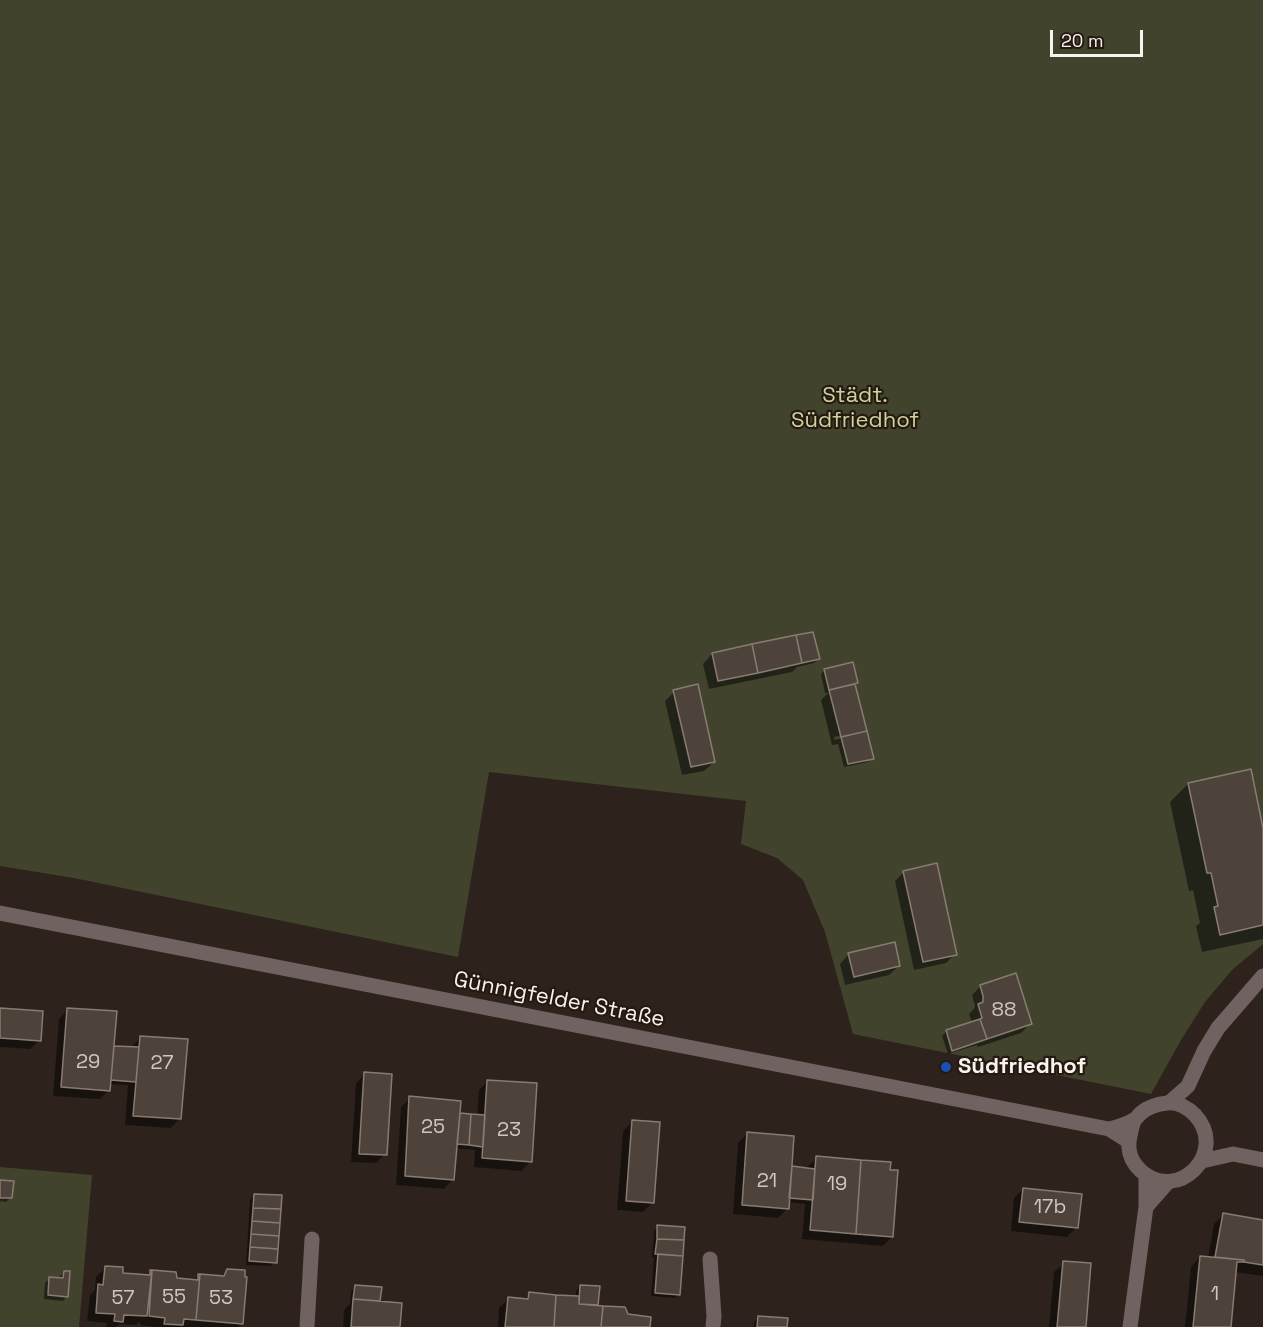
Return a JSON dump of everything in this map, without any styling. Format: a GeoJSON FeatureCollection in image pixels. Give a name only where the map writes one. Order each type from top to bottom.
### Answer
{"type":"FeatureCollection","features":[{"type":"Feature","properties":{"kind":"street","name":"Günnigfelder Straße"},"geometry":{"type":"LineString","coordinates":[[0,913],[1109,1130],[1128,1141]]}},
{"type":"Feature","properties":{"kind":"street"},"geometry":{"type":"LineString","coordinates":[[1170,1102],[1188,1086],[1204,1051],[1218,1028],[1263,976]]}},
{"type":"Feature","properties":{"kind":"street"},"geometry":{"type":"LineString","coordinates":[[1188,1086],[1191,1111]]}},
{"type":"Feature","properties":{"kind":"street"},"geometry":{"type":"LineString","coordinates":[[1109,1130],[1134,1120],[1143,1111],[1156,1105],[1170,1102],[1179,1104],[1201,1121],[1206,1133],[1207,1148],[1202,1161],[1193,1172],[1182,1179],[1168,1182],[1155,1180],[1146,1175],[1136,1166],[1130,1155],[1128,1141],[1134,1120]]}},
{"type":"Feature","properties":{"kind":"street"},"geometry":{"type":"LineString","coordinates":[[1206,1133],[1233,1154]]}},
{"type":"Feature","properties":{"kind":"street"},"geometry":{"type":"LineString","coordinates":[[1202,1161],[1233,1154],[1263,1160]]}},
{"type":"Feature","properties":{"kind":"street"},"geometry":{"type":"LineString","coordinates":[[1130,1327],[1146,1207],[1146,1175]]}},
{"type":"Feature","properties":{"kind":"street"},"geometry":{"type":"LineString","coordinates":[[1146,1207],[1168,1182]]}},
{"type":"Feature","properties":{"kind":"street"},"geometry":{"type":"LineString","coordinates":[[307,1327],[312,1239]]}},
{"type":"Feature","properties":{"kind":"street"},"geometry":{"type":"LineString","coordinates":[[710,1259],[713,1327]]}},
{"type":"Feature","properties":{"kind":"green space","name":"Städt. Südfriedhof"},"geometry":{"type":"Polygon","coordinates":[[[0,0],[1263,0],[1263,944],[1232,970],[1205,1002],[1151,1094],[853,1034],[825,932],[803,880],[777,858],[741,844],[746,801],[489,772],[458,957],[74,878],[0,866],[0,0]]]}},
{"type":"Feature","properties":{"kind":"green space"},"geometry":{"type":"Polygon","coordinates":[[[0,1167],[92,1175],[79,1327],[0,1327],[0,1167]]]}},
{"type":"Feature","properties":{"kind":"building"},"geometry":{"type":"Polygon","coordinates":[[[813,632],[820,659],[802,663],[796,635],[813,632]]]}},
{"type":"Feature","properties":{"kind":"building"},"geometry":{"type":"Polygon","coordinates":[[[796,635],[802,663],[758,673],[752,644],[796,635]]]}},
{"type":"Feature","properties":{"kind":"building"},"geometry":{"type":"Polygon","coordinates":[[[752,644],[758,673],[718,681],[712,653],[752,644]]]}},
{"type":"Feature","properties":{"kind":"building"},"geometry":{"type":"Polygon","coordinates":[[[853,662],[858,683],[829,690],[824,669],[853,662]]]}},
{"type":"Feature","properties":{"kind":"building"},"geometry":{"type":"Polygon","coordinates":[[[698,684],[715,762],[691,767],[673,690],[698,684]]]}},
{"type":"Feature","properties":{"kind":"building"},"geometry":{"type":"Polygon","coordinates":[[[855,684],[867,731],[841,737],[829,690],[855,684]]]}},
{"type":"Feature","properties":{"kind":"building"},"geometry":{"type":"Polygon","coordinates":[[[867,731],[874,759],[848,764],[841,737],[867,731]]]}},
{"type":"Feature","properties":{"kind":"building"},"geometry":{"type":"Polygon","coordinates":[[[1251,769],[1263,828],[1263,925],[1220,935],[1214,907],[1218,906],[1211,873],[1207,873],[1188,783],[1251,769]]]}},
{"type":"Feature","properties":{"kind":"building"},"geometry":{"type":"Polygon","coordinates":[[[937,863],[957,955],[923,962],[903,871],[937,863]]]}},
{"type":"Feature","properties":{"kind":"building"},"geometry":{"type":"Polygon","coordinates":[[[895,942],[900,966],[854,977],[848,953],[895,942]]]}},
{"type":"Feature","properties":{"kind":"building"},"geometry":{"type":"Polygon","coordinates":[[[1016,973],[1032,1024],[987,1039],[978,1004],[983,1002],[980,985],[1016,973]]]}},
{"type":"Feature","properties":{"kind":"building"},"geometry":{"type":"Polygon","coordinates":[[[0,1008],[43,1011],[41,1041],[0,1038],[0,1008]]]}},
{"type":"Feature","properties":{"kind":"building"},"geometry":{"type":"Polygon","coordinates":[[[67,1008],[117,1011],[110,1091],[61,1087],[67,1008]]]}},
{"type":"Feature","properties":{"kind":"building"},"geometry":{"type":"Polygon","coordinates":[[[980,1019],[987,1039],[952,1051],[946,1030],[980,1019]]]}},
{"type":"Feature","properties":{"kind":"building"},"geometry":{"type":"Polygon","coordinates":[[[140,1036],[188,1039],[181,1119],[133,1116],[140,1036]]]}},
{"type":"Feature","properties":{"kind":"building"},"geometry":{"type":"Polygon","coordinates":[[[114,1046],[139,1047],[136,1082],[111,1080],[114,1046]]]}},
{"type":"Feature","properties":{"kind":"building"},"geometry":{"type":"Polygon","coordinates":[[[364,1072],[392,1074],[387,1155],[359,1154],[364,1072]]]}},
{"type":"Feature","properties":{"kind":"building"},"geometry":{"type":"Polygon","coordinates":[[[487,1080],[537,1083],[532,1162],[482,1158],[487,1080]]]}},
{"type":"Feature","properties":{"kind":"building"},"geometry":{"type":"Polygon","coordinates":[[[409,1096],[461,1101],[454,1180],[405,1176],[409,1096]]]}},
{"type":"Feature","properties":{"kind":"building"},"geometry":{"type":"Polygon","coordinates":[[[460,1113],[471,1114],[469,1145],[457,1144],[460,1113]]]}},
{"type":"Feature","properties":{"kind":"building"},"geometry":{"type":"Polygon","coordinates":[[[471,1114],[485,1115],[483,1147],[469,1145],[471,1114]]]}},
{"type":"Feature","properties":{"kind":"building"},"geometry":{"type":"Polygon","coordinates":[[[632,1120],[660,1122],[654,1203],[626,1201],[632,1120]]]}},
{"type":"Feature","properties":{"kind":"building"},"geometry":{"type":"Polygon","coordinates":[[[747,1132],[794,1136],[789,1209],[742,1205],[747,1132]]]}},
{"type":"Feature","properties":{"kind":"building"},"geometry":{"type":"Polygon","coordinates":[[[816,1156],[861,1160],[856,1234],[810,1230],[816,1156]]]}},
{"type":"Feature","properties":{"kind":"building"},"geometry":{"type":"Polygon","coordinates":[[[861,1160],[891,1162],[890,1170],[898,1170],[893,1237],[856,1234],[861,1160]]]}},
{"type":"Feature","properties":{"kind":"building"},"geometry":{"type":"Polygon","coordinates":[[[792,1166],[815,1169],[813,1200],[789,1198],[792,1166]]]}},
{"type":"Feature","properties":{"kind":"building"},"geometry":{"type":"Polygon","coordinates":[[[0,1180],[14,1181],[12,1198],[0,1198],[0,1180]]]}},
{"type":"Feature","properties":{"kind":"building"},"geometry":{"type":"Polygon","coordinates":[[[1023,1188],[1082,1194],[1078,1228],[1019,1222],[1023,1188]]]}},
{"type":"Feature","properties":{"kind":"building"},"geometry":{"type":"Polygon","coordinates":[[[254,1194],[282,1195],[281,1209],[253,1208],[254,1194]]]}},
{"type":"Feature","properties":{"kind":"building"},"geometry":{"type":"Polygon","coordinates":[[[253,1208],[281,1209],[280,1223],[252,1221],[253,1208]]]}},
{"type":"Feature","properties":{"kind":"building"},"geometry":{"type":"Polygon","coordinates":[[[1223,1213],[1263,1220],[1263,1265],[1244,1262],[1244,1260],[1215,1257],[1223,1213]]]}},
{"type":"Feature","properties":{"kind":"building"},"geometry":{"type":"Polygon","coordinates":[[[252,1221],[280,1223],[279,1236],[251,1234],[252,1221]]]}},
{"type":"Feature","properties":{"kind":"building"},"geometry":{"type":"Polygon","coordinates":[[[657,1225],[685,1227],[684,1240],[657,1239],[657,1225]]]}},
{"type":"Feature","properties":{"kind":"building"},"geometry":{"type":"Polygon","coordinates":[[[251,1234],[279,1236],[278,1249],[250,1247],[251,1234]]]}},
{"type":"Feature","properties":{"kind":"building"},"geometry":{"type":"Polygon","coordinates":[[[657,1239],[684,1240],[683,1256],[655,1254],[657,1239]]]}},
{"type":"Feature","properties":{"kind":"building"},"geometry":{"type":"Polygon","coordinates":[[[250,1247],[278,1249],[277,1263],[249,1261],[250,1247]]]}},
{"type":"Feature","properties":{"kind":"building"},"geometry":{"type":"Polygon","coordinates":[[[658,1254],[683,1256],[680,1295],[655,1293],[658,1254]]]}},
{"type":"Feature","properties":{"kind":"building"},"geometry":{"type":"Polygon","coordinates":[[[1200,1256],[1244,1260],[1244,1262],[1237,1262],[1231,1327],[1193,1327],[1200,1256]]]}},
{"type":"Feature","properties":{"kind":"building"},"geometry":{"type":"Polygon","coordinates":[[[1063,1261],[1091,1263],[1086,1327],[1057,1327],[1063,1261]]]}},
{"type":"Feature","properties":{"kind":"building"},"geometry":{"type":"Polygon","coordinates":[[[105,1266],[123,1267],[123,1273],[150,1275],[150,1270],[152,1270],[147,1316],[124,1315],[123,1322],[114,1321],[115,1314],[96,1313],[98,1284],[103,1285],[105,1266]]]}},
{"type":"Feature","properties":{"kind":"building"},"geometry":{"type":"Polygon","coordinates":[[[227,1269],[245,1270],[245,1277],[247,1277],[243,1324],[196,1320],[200,1274],[224,1276],[227,1269]]]}},
{"type":"Feature","properties":{"kind":"building"},"geometry":{"type":"Polygon","coordinates":[[[152,1270],[176,1272],[177,1278],[198,1280],[198,1274],[200,1274],[196,1320],[184,1319],[183,1325],[164,1324],[165,1318],[149,1316],[152,1270]]]}},
{"type":"Feature","properties":{"kind":"building"},"geometry":{"type":"Polygon","coordinates":[[[64,1271],[70,1271],[68,1297],[48,1295],[49,1277],[63,1278],[64,1271]]]}},
{"type":"Feature","properties":{"kind":"building"},"geometry":{"type":"Polygon","coordinates":[[[355,1285],[382,1287],[380,1301],[353,1299],[355,1285]]]}},
{"type":"Feature","properties":{"kind":"building"},"geometry":{"type":"Polygon","coordinates":[[[580,1285],[600,1286],[598,1305],[579,1304],[580,1285]]]}},
{"type":"Feature","properties":{"kind":"building"},"geometry":{"type":"Polygon","coordinates":[[[529,1292],[556,1295],[554,1327],[505,1327],[508,1297],[528,1299],[529,1292]]]}},
{"type":"Feature","properties":{"kind":"building"},"geometry":{"type":"Polygon","coordinates":[[[556,1295],[579,1296],[579,1304],[603,1306],[601,1327],[554,1327],[556,1295]]]}},
{"type":"Feature","properties":{"kind":"building"},"geometry":{"type":"Polygon","coordinates":[[[353,1299],[402,1303],[400,1327],[351,1327],[353,1299]]]}},
{"type":"Feature","properties":{"kind":"building"},"geometry":{"type":"Polygon","coordinates":[[[603,1306],[625,1307],[628,1314],[651,1317],[650,1327],[601,1327],[603,1306]]]}},
{"type":"Feature","properties":{"kind":"building"},"geometry":{"type":"Polygon","coordinates":[[[758,1316],[788,1318],[787,1327],[757,1327],[758,1316]]]}},
{"type":"Feature","properties":{"kind":"place","name":"Südfriedhof"},"geometry":{"type":"Point","coordinates":[946,1067]}}]}
